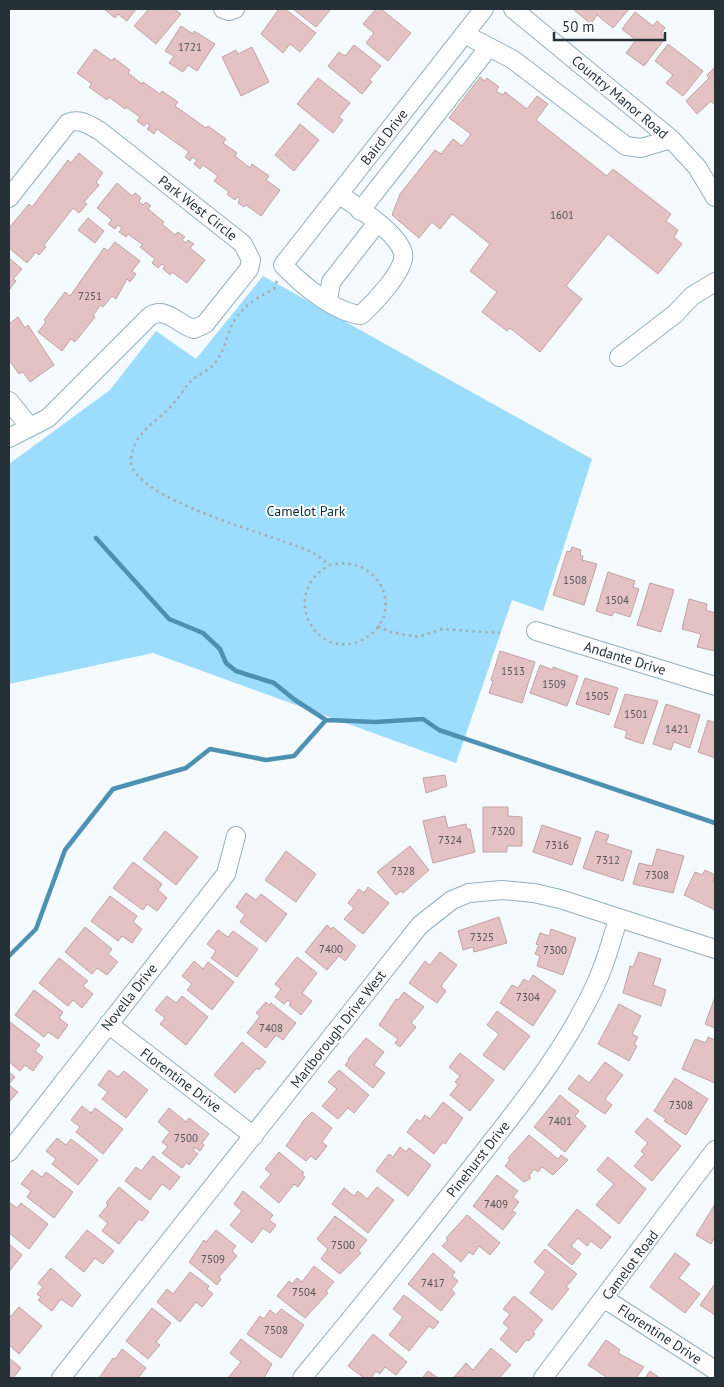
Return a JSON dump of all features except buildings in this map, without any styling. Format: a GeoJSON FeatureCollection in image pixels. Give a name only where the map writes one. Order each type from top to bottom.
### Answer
{"type":"FeatureCollection","features":[{"type":"Feature","properties":{"kind":"street"},"geometry":{"type":"LineString","coordinates":[[223,9],[229,11],[235,9]]}},
{"type":"Feature","properties":{"kind":"street","name":"Baird Drive"},"geometry":{"type":"LineString","coordinates":[[283,265],[484,9]]}},
{"type":"Feature","properties":{"kind":"street","name":"Country Manor Road"},"geometry":{"type":"LineString","coordinates":[[513,9],[671,139],[697,167],[715,196]]}},
{"type":"Feature","properties":{"kind":"street"},"geometry":{"type":"LineString","coordinates":[[464,34],[519,64],[626,146],[640,148],[671,139]]}},
{"type":"Feature","properties":{"kind":"street"},"geometry":{"type":"LineString","coordinates":[[360,211],[489,47]]}},
{"type":"Feature","properties":{"kind":"street","name":"Park West Circle"},"geometry":{"type":"LineString","coordinates":[[9,198],[68,124],[74,120],[100,131],[243,244],[251,260],[249,269],[242,280],[204,324],[194,329],[187,328],[168,314],[155,313],[48,418],[9,438]]}},
{"type":"Feature","properties":{"kind":"street"},"geometry":{"type":"LineString","coordinates":[[283,265],[299,282],[347,313],[361,314],[388,285],[402,266],[404,254],[399,244],[339,194]]}},
{"type":"Feature","properties":{"kind":"street"},"geometry":{"type":"LineString","coordinates":[[328,301],[331,282],[377,224]]}},
{"type":"Feature","properties":{"kind":"street"},"geometry":{"type":"LineString","coordinates":[[619,357],[675,314],[692,296],[715,282]]}},
{"type":"Feature","properties":{"kind":"street"},"geometry":{"type":"LineString","coordinates":[[9,402],[30,427]]}},
{"type":"Feature","properties":{"kind":"street","name":"Andante Drive"},"geometry":{"type":"LineString","coordinates":[[536,631],[715,686]]}},
{"type":"Feature","properties":{"kind":"street","name":"Novella Drive"},"geometry":{"type":"LineString","coordinates":[[9,1152],[226,874],[236,836]]}},
{"type":"Feature","properties":{"kind":"street","name":"Marlborough Drive West"},"geometry":{"type":"LineString","coordinates":[[61,1378],[420,925],[452,900],[486,890],[534,893],[715,949]]}},
{"type":"Feature","properties":{"kind":"street","name":"Pinehurst Drive"},"geometry":{"type":"LineString","coordinates":[[302,1378],[519,1107],[563,1044],[593,991],[618,919]]}},
{"type":"Feature","properties":{"kind":"street","name":"Florentine Drive"},"geometry":{"type":"LineString","coordinates":[[108,1024],[254,1136]]}},
{"type":"Feature","properties":{"kind":"street","name":"Camelot Road"},"geometry":{"type":"LineString","coordinates":[[543,1378],[714,1155]]}},
{"type":"Feature","properties":{"kind":"street","name":"Florentine Drive"},"geometry":{"type":"LineString","coordinates":[[605,1299],[715,1370]]}},
{"type":"Feature","properties":{"kind":"path"},"geometry":{"type":"LineString","coordinates":[[283,265],[274,290],[250,301],[232,324],[222,352],[214,365],[190,381],[172,406],[145,428],[134,445],[131,459],[132,467],[139,476],[175,500],[234,526],[316,554],[330,565]]}},
{"type":"Feature","properties":{"kind":"path"},"geometry":{"type":"LineString","coordinates":[[340,563],[356,564],[370,571],[377,578],[384,592],[386,607],[378,626],[364,639],[346,644],[328,640],[313,628],[305,611],[306,592],[315,576],[330,565],[340,563]]}},
{"type":"Feature","properties":{"kind":"path"},"geometry":{"type":"LineString","coordinates":[[378,626],[390,632],[418,637],[442,629],[500,633]]}},
{"type":"Feature","properties":{"kind":"green space","name":"Camelot Park"},"geometry":{"type":"Polygon","coordinates":[[[263,276],[592,459],[543,611],[512,600],[456,763],[153,653],[9,684],[9,464],[110,390],[156,331],[196,359],[263,276]]]}},
{"type":"Feature","properties":{"kind":"waterway"},"geometry":{"type":"LineString","coordinates":[[96,538],[169,619],[203,633],[220,649],[226,663],[236,671],[274,683],[295,700],[326,720]]}},
{"type":"Feature","properties":{"kind":"waterway"},"geometry":{"type":"LineString","coordinates":[[9,956],[36,929],[65,850],[113,789],[186,768],[210,749],[266,760],[294,756],[326,720],[376,722],[423,719],[439,730],[715,823]]}}]}
